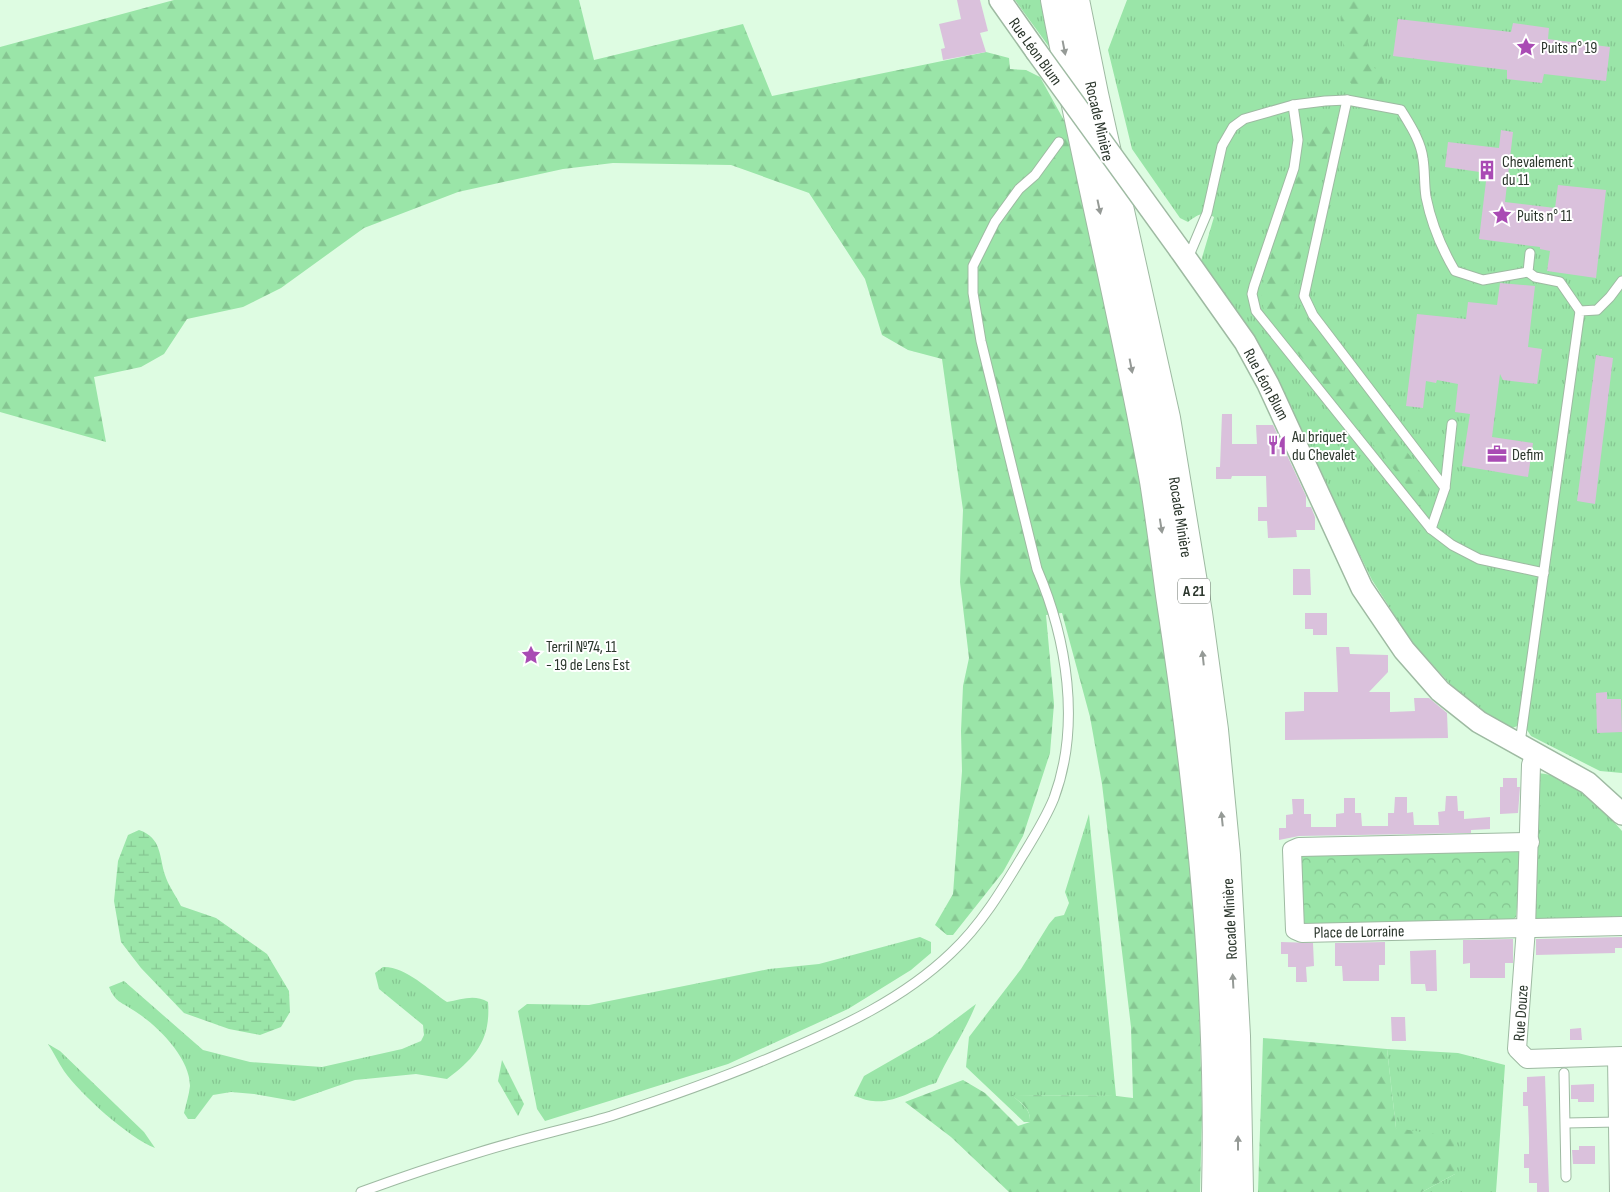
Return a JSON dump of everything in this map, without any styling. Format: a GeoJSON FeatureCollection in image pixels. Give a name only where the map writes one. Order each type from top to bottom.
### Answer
{"type":"FeatureCollection","features":[{"type":"Feature","properties":{"kind":"highway","name":"Rocade Minière"},"geometry":{"type":"LineString","coordinates":[[1055,0],[1074,98],[1104,230],[1153,479],[1187,708],[1199,812],[1211,971],[1216,1192]]}},
{"type":"Feature","properties":{"kind":"highway","name":"Rocade Minière"},"geometry":{"type":"LineString","coordinates":[[1075,0],[1166,418],[1198,613],[1214,730],[1226,855],[1236,1036],[1239,1192]]}},
{"type":"Feature","properties":{"kind":"street","name":"Rue Léon Blum"},"geometry":{"type":"LineString","coordinates":[[1000,0],[1245,342],[1268,384],[1362,588],[1399,642],[1440,691],[1479,722],[1588,783],[1622,814]]}},
{"type":"Feature","properties":{"kind":"street","name":"Rue Douze"},"geometry":{"type":"LineString","coordinates":[[1528,749],[1530,765],[1530,842],[1517,1049],[1527,1059],[1619,1057]]}},
{"type":"Feature","properties":{"kind":"street","name":"Place de Lorraine"},"geometry":{"type":"LineString","coordinates":[[1530,842],[1299,847],[1292,850],[1295,930],[1302,933],[1622,926]]}},
{"type":"Feature","properties":{"kind":"street"},"geometry":{"type":"LineString","coordinates":[[1619,1057],[1619,1192]]}},
{"type":"Feature","properties":{"kind":"lane"},"geometry":{"type":"LineString","coordinates":[[1183,255],[1207,213],[1222,146],[1233,127],[1244,119],[1293,105],[1347,100],[1401,110],[1414,129],[1423,158],[1426,198],[1446,256],[1456,271],[1483,280],[1528,272],[1535,277],[1560,282],[1580,311],[1544,573],[1528,749]]}},
{"type":"Feature","properties":{"kind":"lane"},"geometry":{"type":"LineString","coordinates":[[1347,100],[1304,296],[1313,315],[1445,488]]}},
{"type":"Feature","properties":{"kind":"lane"},"geometry":{"type":"LineString","coordinates":[[1293,105],[1298,140],[1294,168],[1254,286],[1252,294],[1256,312],[1431,529],[1452,545],[1479,559],[1544,573]]}},
{"type":"Feature","properties":{"kind":"lane"},"geometry":{"type":"LineString","coordinates":[[360,1192],[476,1153],[609,1116],[710,1082],[805,1043],[868,1013],[926,975],[952,952],[988,912],[1036,833],[1054,798],[1062,768],[1068,724],[1068,703],[1063,650],[1050,600],[1036,569],[981,341],[973,293],[973,266],[995,222],[1019,189],[1035,175],[1059,142]]}},
{"type":"Feature","properties":{"kind":"lane"},"geometry":{"type":"LineString","coordinates":[[1528,272],[1530,253]]}},
{"type":"Feature","properties":{"kind":"lane"},"geometry":{"type":"LineString","coordinates":[[1580,311],[1597,310],[1622,281]]}},
{"type":"Feature","properties":{"kind":"lane"},"geometry":{"type":"LineString","coordinates":[[1431,529],[1445,488],[1452,424]]}},
{"type":"Feature","properties":{"kind":"lane"},"geometry":{"type":"LineString","coordinates":[[1564,1072],[1566,1177]]}},
{"type":"Feature","properties":{"kind":"lane"},"geometry":{"type":"LineString","coordinates":[[1566,1123],[1618,1122]]}},
{"type":"Feature","properties":{"kind":"green space"},"geometry":{"type":"Polygon","coordinates":[[[174,0],[579,0],[594,60],[743,24],[772,96],[986,52],[1009,58],[1010,69],[1026,70],[1040,77],[1066,124],[1126,394],[1183,759],[1198,955],[1202,1115],[1200,1192],[1009,1192],[951,1137],[905,1102],[963,1080],[985,1093],[1018,1126],[1030,1122],[1030,1117],[1025,1106],[1011,1095],[1116,1096],[1133,1098],[1131,1027],[1102,784],[1090,717],[1062,613],[1046,615],[1054,704],[1050,753],[1023,836],[1003,872],[953,935],[947,935],[935,925],[953,894],[962,771],[963,686],[969,658],[960,582],[963,510],[942,359],[908,350],[882,335],[865,279],[809,193],[731,165],[613,163],[563,169],[458,192],[364,228],[281,288],[243,307],[187,319],[164,354],[141,367],[94,377],[106,442],[0,412],[0,47],[174,0]]]}},
{"type":"Feature","properties":{"kind":"green space"},"geometry":{"type":"Polygon","coordinates":[[[1015,0],[1044,0],[1055,55],[1015,0]]]}},
{"type":"Feature","properties":{"kind":"green space"},"geometry":{"type":"Polygon","coordinates":[[[1127,0],[1622,0],[1622,773],[1600,771],[1531,736],[1523,724],[1512,728],[1470,706],[1411,641],[1372,580],[1293,418],[1199,268],[1214,217],[1207,214],[1200,215],[1188,222],[1180,218],[1132,149],[1108,50],[1127,0]]]}},
{"type":"Feature","properties":{"kind":"green space"},"geometry":{"type":"Polygon","coordinates":[[[1340,0],[1372,0],[1366,60],[1383,76],[1383,85],[1353,86],[1345,76],[1340,0]]]}},
{"type":"Feature","properties":{"kind":"green space"},"geometry":{"type":"Polygon","coordinates":[[[1328,113],[1335,119],[1311,226],[1296,275],[1295,300],[1297,312],[1414,461],[1430,490],[1425,502],[1411,490],[1264,312],[1261,290],[1275,242],[1318,117],[1328,113]]]}},
{"type":"Feature","properties":{"kind":"green space"},"geometry":{"type":"Polygon","coordinates":[[[1537,773],[1551,775],[1575,785],[1595,802],[1622,831],[1622,919],[1547,920],[1530,918],[1537,773]]]}},
{"type":"Feature","properties":{"kind":"green space"},"geometry":{"type":"Polygon","coordinates":[[[1089,814],[1116,1096],[1012,1095],[1029,1113],[1030,1122],[1024,1122],[966,1067],[969,1037],[1021,969],[1049,924],[1055,917],[1064,915],[1069,903],[1065,892],[1089,814]]]}},
{"type":"Feature","properties":{"kind":"green space"},"geometry":{"type":"Polygon","coordinates":[[[139,830],[146,833],[156,843],[166,879],[181,906],[216,918],[267,954],[289,991],[290,1012],[281,1027],[260,1035],[229,1029],[184,1013],[141,968],[121,942],[114,901],[118,861],[128,835],[139,830]]]}},
{"type":"Feature","properties":{"kind":"green space"},"geometry":{"type":"Polygon","coordinates":[[[1519,851],[1522,856],[1516,917],[1510,922],[1305,927],[1300,921],[1299,861],[1302,855],[1519,851]]]}},
{"type":"Feature","properties":{"kind":"green space"},"geometry":{"type":"Polygon","coordinates":[[[920,937],[931,942],[931,953],[911,970],[848,1009],[728,1064],[545,1121],[537,1109],[518,1011],[527,1004],[589,1005],[769,969],[819,964],[920,937]]]}},
{"type":"Feature","properties":{"kind":"green space"},"geometry":{"type":"Polygon","coordinates":[[[383,967],[400,970],[408,974],[447,1002],[478,998],[488,1002],[487,1027],[484,1038],[473,1055],[457,1071],[447,1079],[416,1074],[355,1080],[294,1101],[231,1092],[213,1095],[195,1119],[188,1119],[184,1113],[190,1086],[184,1064],[178,1053],[152,1024],[116,999],[109,987],[124,981],[203,1050],[250,1062],[322,1067],[402,1049],[421,1041],[424,1035],[423,1025],[379,989],[375,973],[383,967]]]}},
{"type":"Feature","properties":{"kind":"green space"},"geometry":{"type":"Polygon","coordinates":[[[976,1004],[936,1083],[889,1100],[870,1101],[854,1096],[864,1076],[932,1037],[976,1004]]]}},
{"type":"Feature","properties":{"kind":"green space"},"geometry":{"type":"Polygon","coordinates":[[[1263,1038],[1387,1049],[1396,1128],[1454,1137],[1455,1174],[1422,1192],[1258,1192],[1263,1038]]]}},
{"type":"Feature","properties":{"kind":"green space"},"geometry":{"type":"Polygon","coordinates":[[[48,1044],[60,1051],[144,1132],[155,1148],[132,1135],[93,1103],[71,1081],[48,1044]]]}},
{"type":"Feature","properties":{"kind":"green space"},"geometry":{"type":"Polygon","coordinates":[[[1387,1049],[1458,1053],[1505,1065],[1496,1192],[1422,1192],[1455,1174],[1396,1128],[1387,1049]]]}},
{"type":"Feature","properties":{"kind":"green space"},"geometry":{"type":"Polygon","coordinates":[[[502,1060],[524,1104],[518,1116],[498,1081],[502,1060]]]}},
{"type":"Feature","properties":{"kind":"building"},"geometry":{"type":"Polygon","coordinates":[[[957,0],[980,0],[988,31],[980,33],[986,52],[943,60],[941,49],[945,48],[939,24],[961,19],[957,0]]]}},
{"type":"Feature","properties":{"kind":"building"},"geometry":{"type":"Polygon","coordinates":[[[1398,19],[1511,32],[1513,23],[1549,28],[1548,39],[1610,47],[1606,81],[1544,74],[1542,83],[1507,79],[1507,70],[1393,56],[1398,19]]]}},
{"type":"Feature","properties":{"kind":"building"},"geometry":{"type":"Polygon","coordinates":[[[1501,130],[1513,132],[1505,202],[1555,208],[1558,185],[1606,190],[1596,278],[1547,271],[1550,251],[1540,249],[1540,247],[1479,239],[1487,173],[1445,167],[1448,142],[1499,148],[1501,130]]]}},
{"type":"Feature","properties":{"kind":"building"},"geometry":{"type":"Polygon","coordinates":[[[1500,283],[1535,286],[1528,347],[1542,349],[1537,384],[1503,380],[1500,374],[1492,437],[1533,443],[1528,477],[1462,466],[1470,414],[1455,412],[1458,384],[1437,380],[1436,383],[1426,381],[1423,408],[1406,406],[1417,314],[1466,319],[1468,302],[1497,305],[1500,283]]]}},
{"type":"Feature","properties":{"kind":"building"},"geometry":{"type":"Polygon","coordinates":[[[1596,355],[1613,358],[1595,504],[1577,501],[1596,355]]]}},
{"type":"Feature","properties":{"kind":"building"},"geometry":{"type":"Polygon","coordinates":[[[1222,414],[1232,414],[1232,444],[1257,444],[1256,425],[1273,425],[1306,496],[1306,507],[1311,507],[1315,517],[1315,530],[1296,530],[1297,537],[1268,538],[1267,521],[1258,521],[1258,507],[1267,507],[1266,476],[1232,476],[1231,479],[1216,479],[1216,467],[1220,467],[1222,414]]]}},
{"type":"Feature","properties":{"kind":"building"},"geometry":{"type":"Polygon","coordinates":[[[1293,569],[1310,569],[1311,595],[1293,595],[1293,569]]]}},
{"type":"Feature","properties":{"kind":"building"},"geometry":{"type":"Polygon","coordinates":[[[1305,613],[1327,613],[1327,635],[1313,635],[1313,629],[1305,629],[1305,613]]]}},
{"type":"Feature","properties":{"kind":"building"},"geometry":{"type":"Polygon","coordinates":[[[1336,647],[1349,647],[1350,654],[1388,655],[1388,672],[1369,692],[1390,692],[1390,712],[1415,711],[1414,698],[1429,698],[1447,713],[1448,738],[1285,740],[1285,712],[1304,711],[1304,692],[1338,692],[1336,647]]]}},
{"type":"Feature","properties":{"kind":"building"},"geometry":{"type":"Polygon","coordinates":[[[1607,692],[1607,699],[1621,699],[1622,732],[1597,733],[1596,693],[1607,692]]]}},
{"type":"Feature","properties":{"kind":"building"},"geometry":{"type":"Polygon","coordinates":[[[1503,778],[1517,778],[1517,787],[1520,787],[1518,813],[1500,814],[1500,787],[1503,787],[1503,778]]]}},
{"type":"Feature","properties":{"kind":"building"},"geometry":{"type":"Polygon","coordinates":[[[1446,796],[1457,796],[1458,811],[1464,811],[1464,819],[1490,817],[1490,829],[1471,830],[1471,833],[1299,836],[1279,840],[1279,828],[1286,828],[1286,815],[1293,814],[1292,799],[1304,799],[1304,814],[1311,814],[1311,827],[1336,827],[1336,814],[1344,813],[1344,798],[1355,798],[1355,813],[1361,813],[1362,826],[1388,826],[1388,813],[1394,813],[1395,797],[1407,797],[1407,813],[1413,812],[1414,825],[1439,825],[1438,812],[1445,811],[1446,796]]]}},
{"type":"Feature","properties":{"kind":"building"},"geometry":{"type":"Polygon","coordinates":[[[1622,937],[1622,948],[1615,948],[1615,953],[1536,955],[1536,939],[1622,937]]]}},
{"type":"Feature","properties":{"kind":"building"},"geometry":{"type":"Polygon","coordinates":[[[1513,939],[1513,963],[1505,963],[1505,978],[1470,978],[1470,963],[1463,964],[1463,940],[1513,939]]]}},
{"type":"Feature","properties":{"kind":"building"},"geometry":{"type":"Polygon","coordinates":[[[1281,942],[1313,943],[1314,966],[1306,967],[1307,982],[1296,982],[1296,967],[1288,967],[1288,954],[1281,954],[1281,942]]]}},
{"type":"Feature","properties":{"kind":"building"},"geometry":{"type":"Polygon","coordinates":[[[1385,942],[1385,965],[1379,965],[1379,981],[1343,981],[1342,966],[1335,966],[1335,943],[1385,942]]]}},
{"type":"Feature","properties":{"kind":"building"},"geometry":{"type":"Polygon","coordinates":[[[1436,950],[1437,991],[1426,991],[1425,984],[1411,984],[1410,951],[1436,950]]]}},
{"type":"Feature","properties":{"kind":"building"},"geometry":{"type":"Polygon","coordinates":[[[1391,1017],[1405,1017],[1406,1041],[1392,1041],[1391,1017]]]}},
{"type":"Feature","properties":{"kind":"building"},"geometry":{"type":"Polygon","coordinates":[[[1581,1028],[1582,1040],[1570,1040],[1570,1029],[1581,1028]]]}},
{"type":"Feature","properties":{"kind":"building"},"geometry":{"type":"Polygon","coordinates":[[[1545,1076],[1549,1192],[1537,1192],[1537,1183],[1529,1183],[1529,1168],[1524,1168],[1524,1154],[1529,1154],[1529,1139],[1528,1106],[1523,1106],[1523,1092],[1527,1092],[1527,1077],[1545,1076]]]}},
{"type":"Feature","properties":{"kind":"building"},"geometry":{"type":"Polygon","coordinates":[[[1594,1084],[1594,1102],[1578,1102],[1578,1099],[1571,1099],[1571,1085],[1594,1084]]]}},
{"type":"Feature","properties":{"kind":"building"},"geometry":{"type":"Polygon","coordinates":[[[1579,1146],[1595,1146],[1595,1164],[1573,1164],[1572,1150],[1579,1150],[1579,1146]]]}},
{"type":"Feature","properties":{"kind":"place","name":"Puits n° 19"},"geometry":{"type":"Point","coordinates":[1526,47]}},
{"type":"Feature","properties":{"kind":"place","name":"Chevalement du 11"},"geometry":{"type":"Point","coordinates":[1487,170]}},
{"type":"Feature","properties":{"kind":"place","name":"Puits n° 11"},"geometry":{"type":"Point","coordinates":[1502,215]}},
{"type":"Feature","properties":{"kind":"place","name":"Au briquet du Chevalet"},"geometry":{"type":"Point","coordinates":[1277,445]}},
{"type":"Feature","properties":{"kind":"place","name":"Defim"},"geometry":{"type":"Point","coordinates":[1497,454]}},
{"type":"Feature","properties":{"kind":"place","name":"Terril №74, 11 - 19 de Lens Est"},"geometry":{"type":"Point","coordinates":[531,655]}}]}
